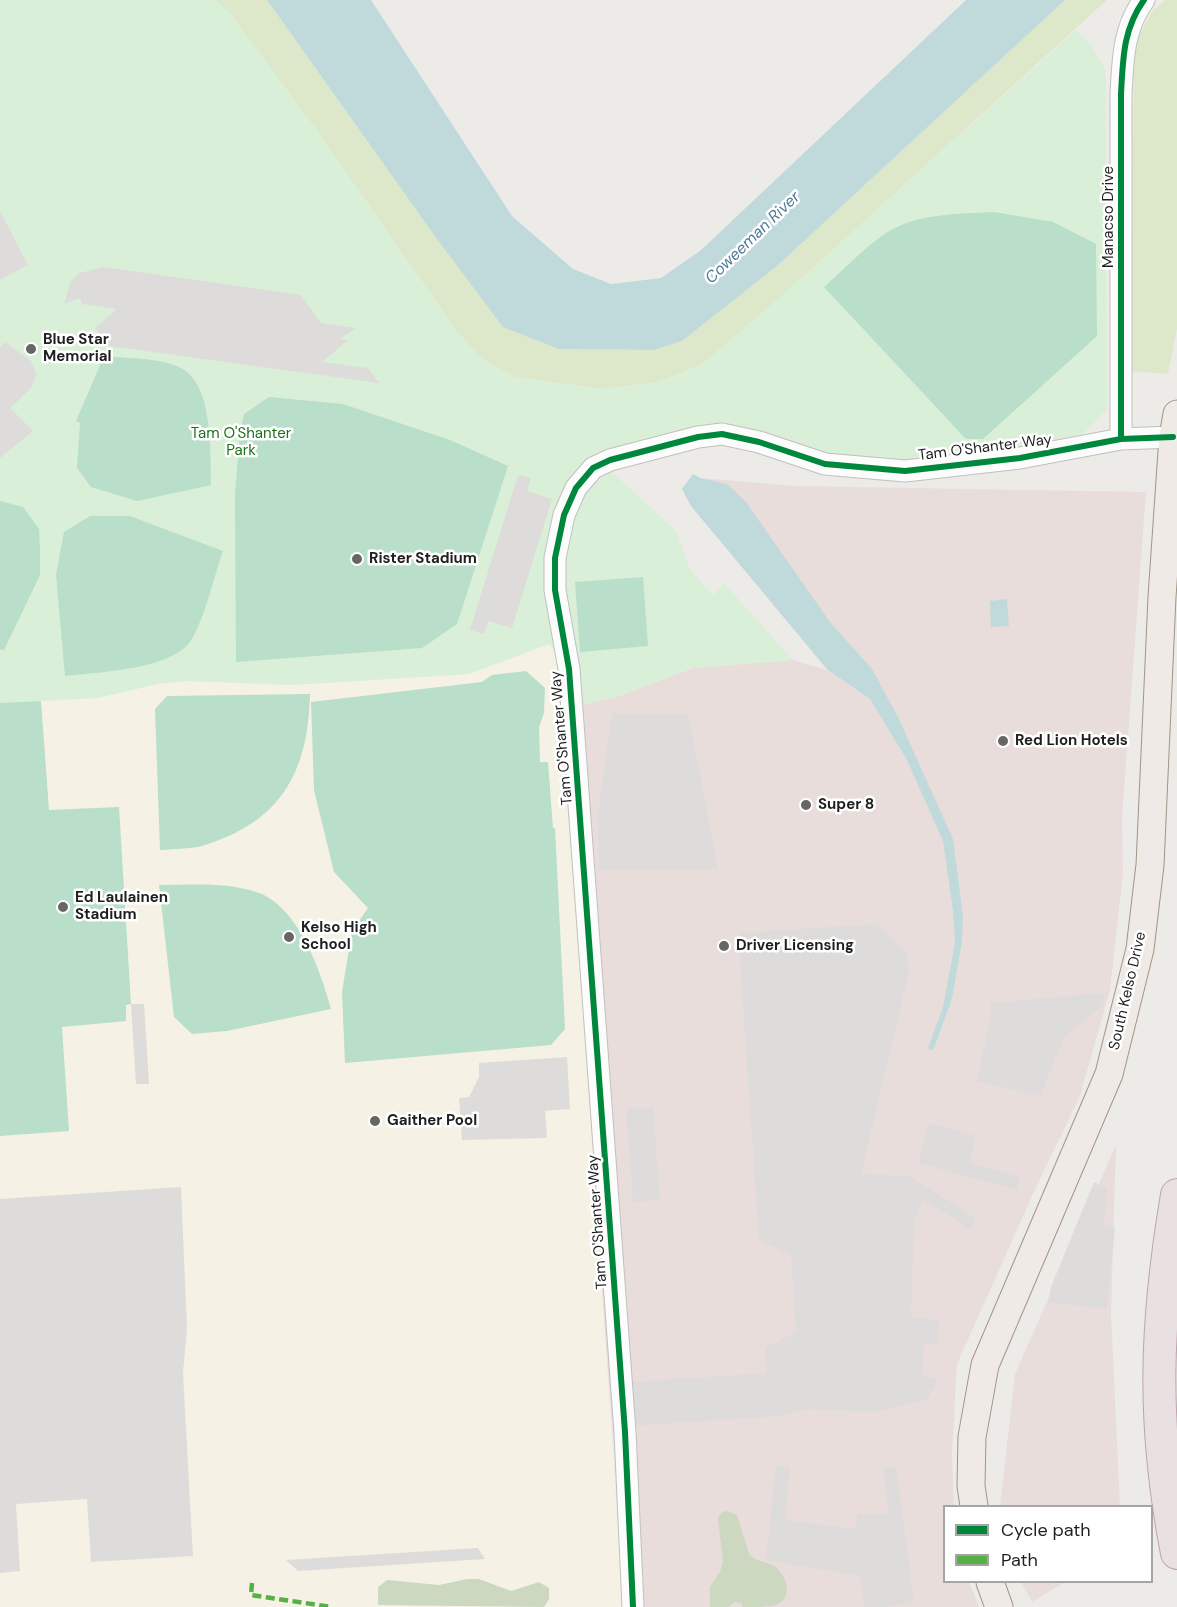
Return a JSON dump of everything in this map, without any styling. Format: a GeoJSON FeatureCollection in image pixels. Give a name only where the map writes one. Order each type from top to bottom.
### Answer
{"type":"FeatureCollection","features":[{"type":"Feature","properties":{"kind":"highway"},"geometry":{"type":"LineString","coordinates":[[1177,1195],[1162,1292],[1158,1372],[1162,1458],[1177,1553]]}},
{"type":"Feature","properties":{"kind":"main road","name":"South Kelso Drive"},"geometry":{"type":"LineString","coordinates":[[974,1505],[971,1486],[972,1437],[985,1365],[1108,1074],[1140,949],[1150,865],[1161,608],[1175,425]]}},
{"type":"Feature","properties":{"kind":"main road"},"geometry":{"type":"LineString","coordinates":[[991,1583],[999,1607]]}},
{"type":"Feature","properties":{"kind":"street","name":"Manacso Drive"},"geometry":{"type":"LineString","coordinates":[[1120,439],[1121,94],[1125,39],[1131,21],[1144,0]]}},
{"type":"Feature","properties":{"kind":"street","name":"Tam O'Shanter Way"},"geometry":{"type":"LineString","coordinates":[[633,1607],[625,1432],[569,669],[555,590],[555,558],[564,515],[580,483],[593,468],[698,437],[722,434],[759,442],[825,464],[905,471],[1020,459],[1120,439],[1175,425]]}},
{"type":"Feature","properties":{"kind":"shaded area"},"geometry":{"type":"Polygon","coordinates":[[[0,211],[28,265],[0,280],[0,211]]]}},
{"type":"Feature","properties":{"kind":"shaded area"},"geometry":{"type":"Polygon","coordinates":[[[103,267],[301,295],[321,323],[356,328],[340,339],[348,340],[322,362],[368,368],[379,383],[109,346],[95,328],[117,309],[82,304],[80,298],[64,304],[71,281],[80,273],[103,267]]]}},
{"type":"Feature","properties":{"kind":"shaded area"},"geometry":{"type":"Polygon","coordinates":[[[5,342],[31,361],[36,374],[32,387],[10,408],[33,431],[0,458],[0,347],[5,342]]]}},
{"type":"Feature","properties":{"kind":"shaded area"},"geometry":{"type":"Polygon","coordinates":[[[693,474],[700,478],[795,486],[1146,492],[1122,818],[1123,873],[1110,990],[1080,1096],[1038,1183],[957,1364],[952,1454],[954,1505],[943,1505],[943,1583],[969,1583],[979,1607],[623,1607],[616,1476],[592,1164],[562,710],[616,697],[693,668],[793,660],[827,670],[691,506],[682,489],[693,474]]]}},
{"type":"Feature","properties":{"kind":"shaded area"},"geometry":{"type":"Polygon","coordinates":[[[518,475],[531,478],[527,491],[552,499],[512,628],[488,621],[484,634],[470,630],[518,475]]]}},
{"type":"Feature","properties":{"kind":"shaded area","name":"Kelso High School"},"geometry":{"type":"Polygon","coordinates":[[[549,644],[560,656],[623,1607],[0,1607],[0,703],[98,698],[157,684],[187,681],[292,685],[469,674],[549,644]]]}},
{"type":"Feature","properties":{"kind":"shaded area"},"geometry":{"type":"Polygon","coordinates":[[[612,713],[688,713],[718,869],[599,870],[598,815],[612,713]]]}},
{"type":"Feature","properties":{"kind":"shaded area"},"geometry":{"type":"Polygon","coordinates":[[[876,924],[907,954],[909,971],[861,1174],[910,1176],[977,1219],[970,1229],[923,1199],[914,1221],[911,1317],[939,1320],[937,1345],[924,1344],[922,1376],[938,1379],[927,1400],[874,1412],[807,1409],[780,1416],[631,1426],[628,1382],[766,1373],[765,1347],[796,1333],[791,1255],[759,1240],[738,933],[876,924]]]}},
{"type":"Feature","properties":{"kind":"shaded area"},"geometry":{"type":"Polygon","coordinates":[[[1103,993],[1104,1005],[1065,1036],[1040,1096],[977,1081],[991,1015],[990,1003],[1103,993]]]}},
{"type":"Feature","properties":{"kind":"shaded area"},"geometry":{"type":"Polygon","coordinates":[[[131,1004],[144,1004],[149,1084],[136,1084],[131,1004]]]}},
{"type":"Feature","properties":{"kind":"shaded area"},"geometry":{"type":"Polygon","coordinates":[[[567,1057],[570,1109],[545,1111],[547,1138],[462,1140],[459,1098],[469,1097],[479,1077],[479,1063],[567,1057]]]}},
{"type":"Feature","properties":{"kind":"shaded area"},"geometry":{"type":"Polygon","coordinates":[[[653,1107],[660,1200],[633,1202],[626,1109],[653,1107]]]}},
{"type":"Feature","properties":{"kind":"shaded area"},"geometry":{"type":"Polygon","coordinates":[[[928,1123],[976,1136],[969,1163],[1020,1177],[1017,1190],[918,1163],[928,1123]]]}},
{"type":"Feature","properties":{"kind":"shaded area"},"geometry":{"type":"Polygon","coordinates":[[[1116,1145],[1111,1313],[1120,1505],[1000,1505],[1015,1374],[1116,1145]]]}},
{"type":"Feature","properties":{"kind":"shaded area"},"geometry":{"type":"Polygon","coordinates":[[[1094,1182],[1107,1188],[1104,1223],[1115,1228],[1107,1309],[1048,1302],[1051,1287],[1094,1182]]]}},
{"type":"Feature","properties":{"kind":"shaded area"},"geometry":{"type":"Polygon","coordinates":[[[181,1187],[187,1329],[183,1373],[193,1556],[91,1562],[87,1499],[16,1504],[20,1571],[0,1573],[0,1199],[181,1187]]]}},
{"type":"Feature","properties":{"kind":"shaded area"},"geometry":{"type":"Polygon","coordinates":[[[776,1465],[790,1467],[785,1520],[856,1529],[857,1514],[889,1514],[883,1468],[896,1467],[914,1602],[887,1607],[865,1607],[860,1576],[766,1560],[776,1465]]]}},
{"type":"Feature","properties":{"kind":"shaded area"},"geometry":{"type":"Polygon","coordinates":[[[478,1548],[485,1559],[298,1571],[286,1560],[478,1548]]]}},
{"type":"Feature","properties":{"kind":"shaded area"},"geometry":{"type":"Polygon","coordinates":[[[1022,1583],[1063,1583],[1032,1602],[1022,1583]]]}},
{"type":"Feature","properties":{"kind":"green space","name":"Tam O'Shanter Park"},"geometry":{"type":"Polygon","coordinates":[[[0,0],[216,0],[231,14],[320,135],[458,333],[482,359],[514,377],[602,389],[658,382],[701,365],[780,297],[1076,30],[1092,46],[1106,71],[1107,409],[1083,434],[946,460],[877,466],[804,453],[723,422],[608,451],[613,473],[676,531],[690,569],[713,595],[724,583],[793,660],[693,668],[616,697],[562,710],[560,656],[549,644],[469,674],[292,685],[187,681],[157,684],[98,698],[0,703],[0,0]]]}},
{"type":"Feature","properties":{"kind":"green space"},"geometry":{"type":"Polygon","coordinates":[[[216,0],[267,0],[437,239],[559,349],[654,350],[682,341],[777,266],[1065,0],[1107,0],[780,298],[701,365],[658,382],[602,389],[514,377],[482,359],[458,333],[320,135],[231,15],[216,0]]]}},
{"type":"Feature","properties":{"kind":"green space"},"geometry":{"type":"Polygon","coordinates":[[[1165,0],[1177,0],[1177,328],[1168,374],[1131,371],[1134,46],[1151,13],[1165,0]]]}},
{"type":"Feature","properties":{"kind":"green space"},"geometry":{"type":"Polygon","coordinates":[[[994,212],[1053,222],[1096,244],[1097,336],[983,439],[966,439],[824,287],[870,245],[898,226],[938,216],[994,212]]]}},
{"type":"Feature","properties":{"kind":"green space"},"geometry":{"type":"Polygon","coordinates":[[[104,356],[173,364],[192,377],[205,404],[208,421],[211,485],[137,501],[91,487],[77,468],[80,423],[76,421],[104,356]]]}},
{"type":"Feature","properties":{"kind":"green space","name":"Rister Stadium"},"geometry":{"type":"Polygon","coordinates":[[[269,397],[343,404],[450,440],[508,466],[457,624],[422,648],[236,662],[235,494],[240,431],[244,414],[269,397]]]}},
{"type":"Feature","properties":{"kind":"green space"},"geometry":{"type":"Polygon","coordinates":[[[0,501],[23,507],[39,529],[40,549],[40,575],[4,650],[0,649],[0,501]]]}},
{"type":"Feature","properties":{"kind":"green space"},"geometry":{"type":"Polygon","coordinates":[[[90,516],[130,516],[223,551],[201,619],[192,639],[183,649],[169,657],[134,668],[65,676],[56,575],[64,532],[90,516]]]}},
{"type":"Feature","properties":{"kind":"green space"},"geometry":{"type":"Polygon","coordinates":[[[643,577],[648,646],[580,652],[575,582],[643,577]]]}},
{"type":"Feature","properties":{"kind":"green space"},"geometry":{"type":"Polygon","coordinates":[[[526,671],[545,688],[544,713],[539,727],[540,762],[548,762],[553,828],[555,828],[565,1029],[551,1045],[345,1063],[342,992],[352,931],[368,908],[334,872],[314,790],[311,702],[482,682],[492,675],[526,671]]]}},
{"type":"Feature","properties":{"kind":"green space"},"geometry":{"type":"Polygon","coordinates":[[[310,694],[308,722],[296,770],[285,791],[270,808],[252,823],[229,836],[202,846],[160,850],[155,709],[167,696],[310,694]]]}},
{"type":"Feature","properties":{"kind":"green space","name":"Ed Laulainen Stadium"},"geometry":{"type":"Polygon","coordinates":[[[41,701],[49,810],[119,807],[131,1004],[126,1005],[126,1021],[62,1027],[69,1131],[0,1136],[0,703],[41,701]]]}},
{"type":"Feature","properties":{"kind":"green space"},"geometry":{"type":"Polygon","coordinates":[[[159,885],[232,887],[256,892],[271,899],[284,910],[305,941],[321,976],[331,1009],[227,1031],[192,1034],[174,1017],[159,885]]]}},
{"type":"Feature","properties":{"kind":"green space"},"geometry":{"type":"Polygon","coordinates":[[[726,1511],[737,1515],[749,1554],[754,1559],[774,1566],[785,1580],[787,1592],[782,1601],[776,1605],[743,1607],[741,1603],[735,1602],[728,1607],[710,1607],[710,1587],[720,1572],[723,1561],[718,1519],[721,1513],[726,1511]]]}},
{"type":"Feature","properties":{"kind":"green space"},"geometry":{"type":"Polygon","coordinates":[[[479,1579],[511,1591],[539,1582],[549,1588],[549,1599],[544,1607],[378,1605],[378,1587],[387,1580],[439,1585],[479,1579]]]}},
{"type":"Feature","properties":{"kind":"water","name":"Coweeman River"},"geometry":{"type":"Polygon","coordinates":[[[267,0],[371,0],[512,216],[573,269],[611,284],[661,278],[700,251],[966,0],[1065,0],[777,266],[682,341],[654,350],[559,349],[503,327],[437,239],[267,0]]]}},
{"type":"Feature","properties":{"kind":"water"},"geometry":{"type":"Polygon","coordinates":[[[693,474],[700,478],[727,484],[746,502],[830,622],[872,669],[898,717],[953,839],[963,916],[962,941],[952,999],[934,1048],[931,1050],[928,1048],[943,1007],[955,942],[943,841],[907,760],[870,699],[828,670],[691,506],[682,489],[693,474]]]}},
{"type":"Feature","properties":{"kind":"water"},"geometry":{"type":"Polygon","coordinates":[[[1007,599],[1009,626],[991,627],[990,601],[1007,599]]]}},
{"type":"Feature","properties":{"kind":"marked path"},"geometry":{"type":"LineString","coordinates":[[252,1583],[251,1595],[332,1607]]}},
{"type":"Feature","properties":{"kind":"cycle path"},"geometry":{"type":"LineString","coordinates":[[1121,439],[1121,94],[1125,45],[1132,22],[1144,0]]}},
{"type":"Feature","properties":{"kind":"cycle path"},"geometry":{"type":"LineString","coordinates":[[633,1607],[625,1432],[569,669],[555,590],[555,558],[564,515],[576,488],[593,468],[610,460],[698,437],[722,434],[759,442],[825,464],[905,471],[1020,458],[1121,439],[1173,437]]}},
{"type":"Feature","properties":{"kind":"place","name":"Blue Star Memorial"},"geometry":{"type":"Point","coordinates":[31,349]}},
{"type":"Feature","properties":{"kind":"place","name":"Rister Stadium"},"geometry":{"type":"Point","coordinates":[357,559]}},
{"type":"Feature","properties":{"kind":"place","name":"Red Lion Hotels"},"geometry":{"type":"Point","coordinates":[1003,741]}},
{"type":"Feature","properties":{"kind":"place","name":"Super 8"},"geometry":{"type":"Point","coordinates":[806,805]}},
{"type":"Feature","properties":{"kind":"place","name":"Ed Laulainen Stadium"},"geometry":{"type":"Point","coordinates":[63,907]}},
{"type":"Feature","properties":{"kind":"place","name":"Kelso High School"},"geometry":{"type":"Point","coordinates":[289,937]}},
{"type":"Feature","properties":{"kind":"place","name":"Driver Licensing"},"geometry":{"type":"Point","coordinates":[724,946]}},
{"type":"Feature","properties":{"kind":"place","name":"Gaither Pool"},"geometry":{"type":"Point","coordinates":[375,1121]}}]}
